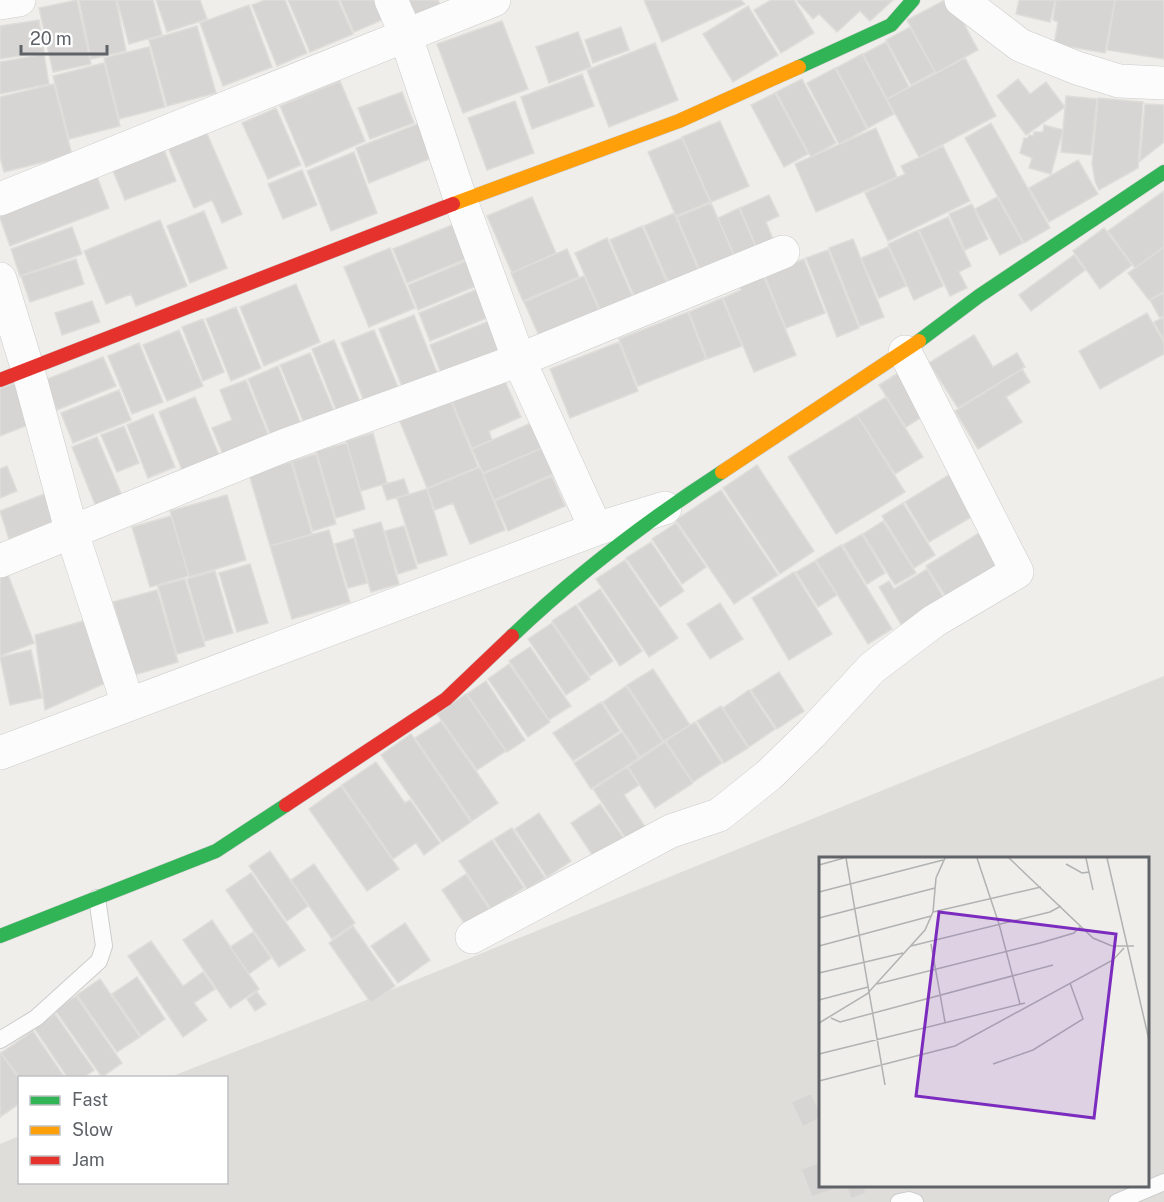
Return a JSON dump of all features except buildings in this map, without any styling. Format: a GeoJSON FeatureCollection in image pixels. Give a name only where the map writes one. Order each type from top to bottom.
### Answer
{"type":"FeatureCollection","features":[{"type":"Feature","properties":{"kind":"street"},"geometry":{"type":"LineString","coordinates":[[0,3],[19,0]]}},
{"type":"Feature","properties":{"kind":"street"},"geometry":{"type":"LineString","coordinates":[[391,0],[519,360],[596,529]]}},
{"type":"Feature","properties":{"kind":"street"},"geometry":{"type":"LineString","coordinates":[[0,199],[494,0]]}},
{"type":"Feature","properties":{"kind":"street"},"geometry":{"type":"LineString","coordinates":[[14,375],[461,201],[679,121],[891,25],[913,0]]}},
{"type":"Feature","properties":{"kind":"street"},"geometry":{"type":"LineString","coordinates":[[961,0],[1020,45],[1029,49],[1077,68],[1119,81],[1164,83]]}},
{"type":"Feature","properties":{"kind":"street"},"geometry":{"type":"LineString","coordinates":[[0,936],[216,851],[446,699],[542,607],[666,508],[904,352],[979,296],[1164,172]]}},
{"type":"Feature","properties":{"kind":"street"},"geometry":{"type":"LineString","coordinates":[[0,561],[283,446],[519,360],[783,252]]}},
{"type":"Feature","properties":{"kind":"street"},"geometry":{"type":"LineString","coordinates":[[0,279],[14,375],[72,533],[128,704]]}},
{"type":"Feature","properties":{"kind":"street"},"geometry":{"type":"LineString","coordinates":[[472,937],[670,831],[719,815],[769,775],[812,734],[872,668],[934,621],[1017,572],[904,352]]}},
{"type":"Feature","properties":{"kind":"street"},"geometry":{"type":"LineString","coordinates":[[0,753],[596,529],[666,508]]}},
{"type":"Feature","properties":{"kind":"lane"},"geometry":{"type":"LineString","coordinates":[[0,1040],[36,1018],[99,961],[104,946],[97,898]]}},
{"type":"Feature","properties":{"kind":"lane"},"geometry":{"type":"LineString","coordinates":[[1117,1202],[1164,1182]]}},
{"type":"Feature","properties":{"kind":"lane"},"geometry":{"type":"LineString","coordinates":[[899,1202],[909,1200],[915,1202]]}},
{"type":"Feature","properties":{"kind":"shaded area"},"geometry":{"type":"Polygon","coordinates":[[[1164,676],[1164,1202],[0,1202],[0,1144],[18,1136],[18,1184],[228,1184],[228,1076],[173,1076],[322,1018],[1164,676]]]}},
{"type":"Feature","properties":{"kind":"traffic: fast"},"geometry":{"type":"LineString","coordinates":[[799,67],[891,25],[913,0]]}},
{"type":"Feature","properties":{"kind":"traffic: fast"},"geometry":{"type":"LineString","coordinates":[[919,341],[979,296],[1164,172]]}},
{"type":"Feature","properties":{"kind":"traffic: fast"},"geometry":{"type":"LineString","coordinates":[[512,636],[561,591],[613,549],[722,472]]}},
{"type":"Feature","properties":{"kind":"traffic: fast"},"geometry":{"type":"LineString","coordinates":[[0,936],[216,851],[286,805]]}},
{"type":"Feature","properties":{"kind":"traffic: slow"},"geometry":{"type":"LineString","coordinates":[[453,204],[679,121],[799,67]]}},
{"type":"Feature","properties":{"kind":"traffic: slow"},"geometry":{"type":"LineString","coordinates":[[722,472],[919,341]]}},
{"type":"Feature","properties":{"kind":"traffic: jam"},"geometry":{"type":"LineString","coordinates":[[0,380],[453,204]]}},
{"type":"Feature","properties":{"kind":"traffic: jam"},"geometry":{"type":"LineString","coordinates":[[286,805],[446,699],[512,636]]}}]}
